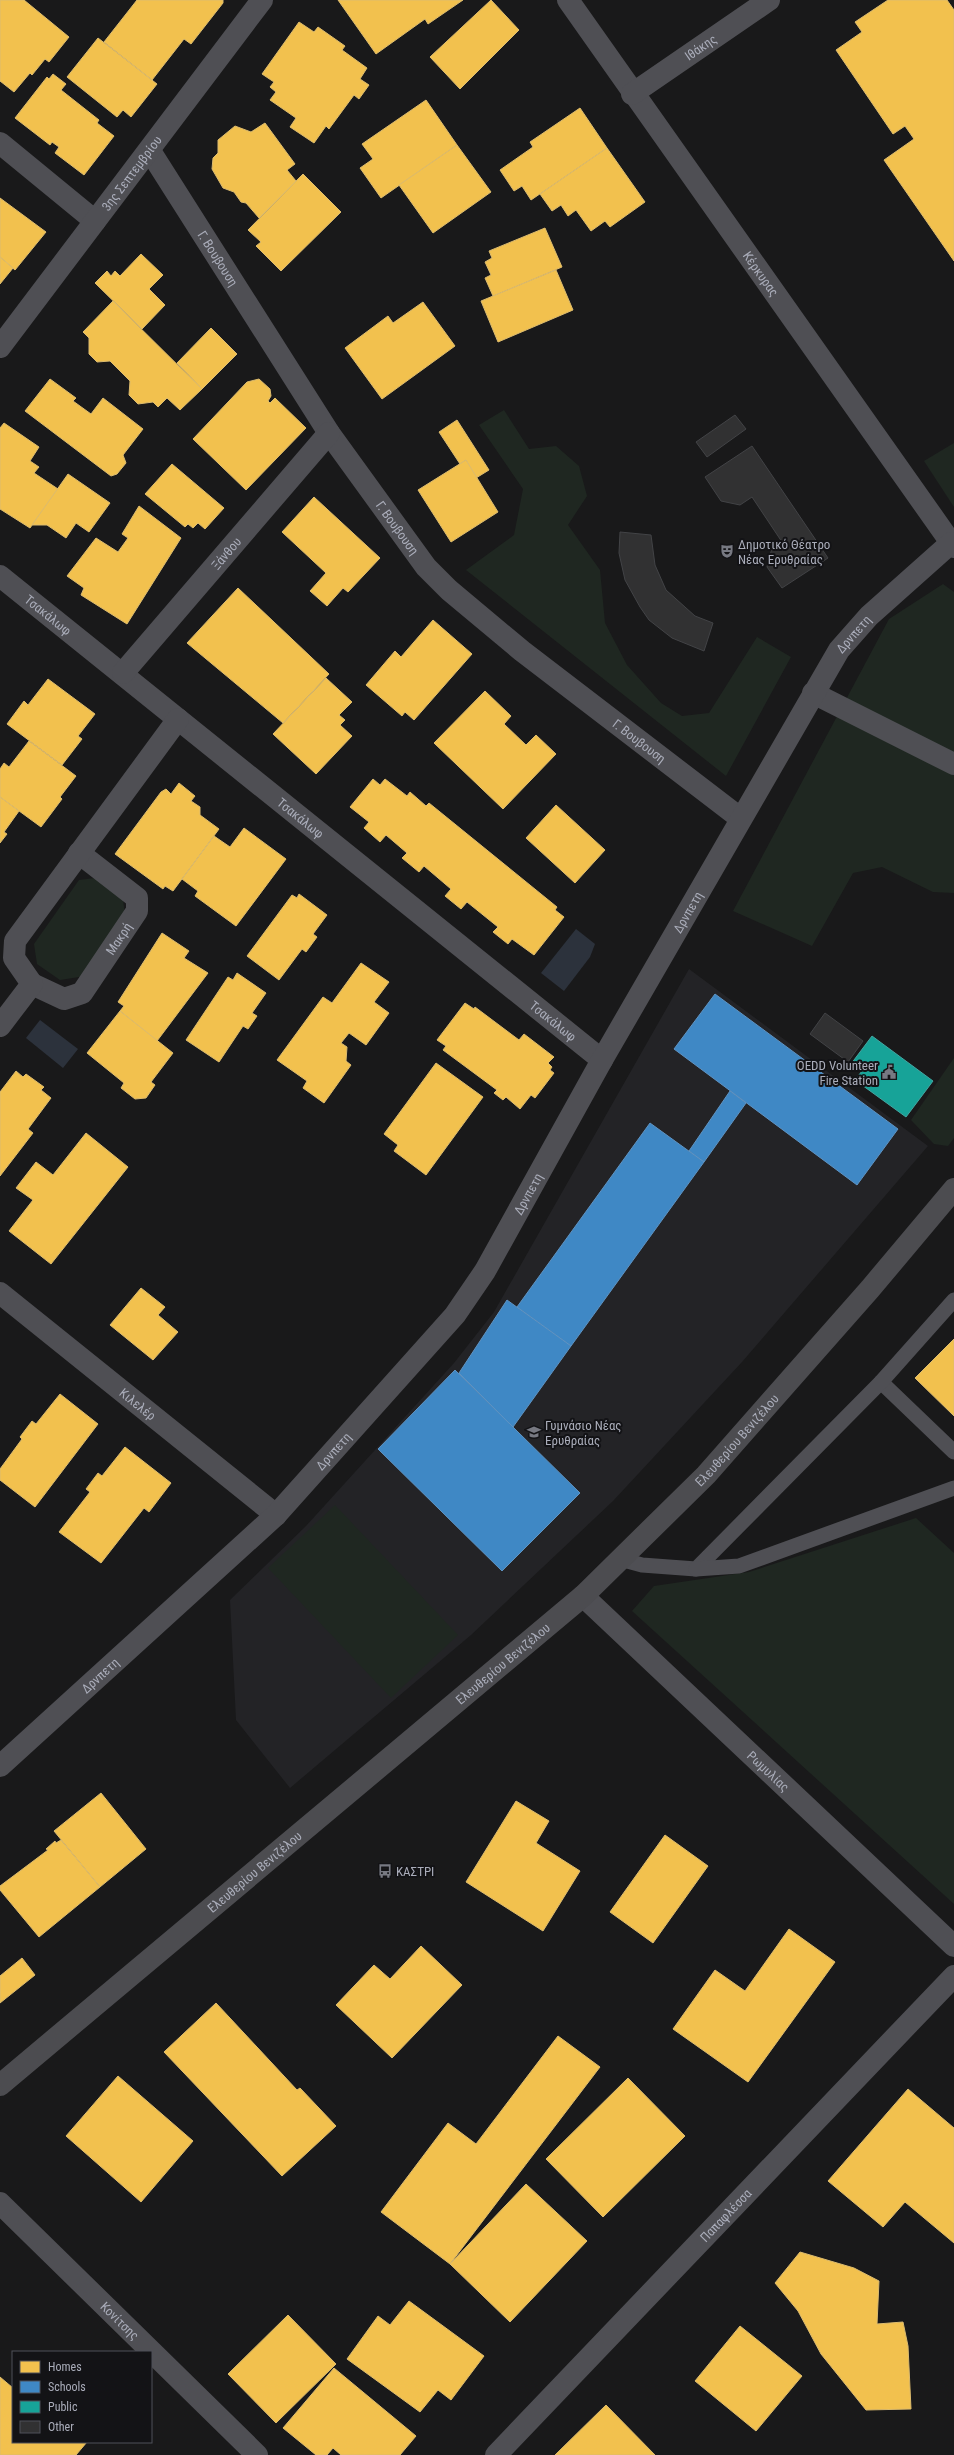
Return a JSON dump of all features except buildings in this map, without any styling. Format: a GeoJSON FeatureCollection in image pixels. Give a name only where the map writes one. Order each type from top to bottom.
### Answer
{"type":"FeatureCollection","features":[{"type":"Feature","properties":{"kind":"main road","name":"Ελευθερίου Βενιζέλου"},"geometry":{"type":"LineString","coordinates":[[0,2085],[583,1596],[706,1475],[865,1295],[954,1189]]}},
{"type":"Feature","properties":{"kind":"street","name":"3ης Σεπτεμβρίου"},"geometry":{"type":"LineString","coordinates":[[0,347],[150,151],[262,0]]}},
{"type":"Feature","properties":{"kind":"street","name":"Κέρκυρας"},"geometry":{"type":"LineString","coordinates":[[568,0],[632,94],[953,545]]}},
{"type":"Feature","properties":{"kind":"street","name":"Ιθάκης"},"geometry":{"type":"LineString","coordinates":[[632,94],[769,0]]}},
{"type":"Feature","properties":{"kind":"street"},"geometry":{"type":"LineString","coordinates":[[0,143],[95,222]]}},
{"type":"Feature","properties":{"kind":"street","name":"Γ. Βουβουση"},"geometry":{"type":"LineString","coordinates":[[150,151],[329,433],[426,567],[449,590],[522,651],[740,818]]}},
{"type":"Feature","properties":{"kind":"street","name":"Ξάνθου"},"geometry":{"type":"LineString","coordinates":[[123,673],[329,433]]}},
{"type":"Feature","properties":{"kind":"street","name":"Δρνπετη"},"geometry":{"type":"LineString","coordinates":[[0,1766],[276,1515],[455,1315],[485,1271],[602,1060],[740,818],[839,650],[869,616],[953,545]]}},
{"type":"Feature","properties":{"kind":"street","name":"Τσακάλωφ"},"geometry":{"type":"LineString","coordinates":[[0,576],[123,673],[178,719],[602,1060]]}},
{"type":"Feature","properties":{"kind":"street"},"geometry":{"type":"LineString","coordinates":[[813,693],[954,764]]}},
{"type":"Feature","properties":{"kind":"street"},"geometry":{"type":"LineString","coordinates":[[0,1026],[32,984],[14,958],[15,941],[178,719]]}},
{"type":"Feature","properties":{"kind":"street","name":"Μακρή"},"geometry":{"type":"LineString","coordinates":[[32,984],[64,999],[82,993],[137,911],[137,898],[79,853]]}},
{"type":"Feature","properties":{"kind":"street","name":"Κιλελέρ"},"geometry":{"type":"LineString","coordinates":[[0,1293],[276,1515]]}},
{"type":"Feature","properties":{"kind":"street","name":"Ρωμυλίας"},"geometry":{"type":"LineString","coordinates":[[583,1596],[954,1946]]}},
{"type":"Feature","properties":{"kind":"street","name":"Παπαφλέσσα"},"geometry":{"type":"LineString","coordinates":[[496,2455],[954,1976]]}},
{"type":"Feature","properties":{"kind":"street","name":"Κονίτσης"},"geometry":{"type":"LineString","coordinates":[[0,2203],[151,2351]]}},
{"type":"Feature","properties":{"kind":"street","name":"Κονίτσης"},"geometry":{"type":"LineString","coordinates":[[152,2352],[257,2455]]}},
{"type":"Feature","properties":{"kind":"lane"},"geometry":{"type":"LineString","coordinates":[[696,1569],[881,1382],[954,1300]]}},
{"type":"Feature","properties":{"kind":"lane"},"geometry":{"type":"LineString","coordinates":[[881,1382],[954,1452]]}},
{"type":"Feature","properties":{"kind":"lane"},"geometry":{"type":"LineString","coordinates":[[620,1559],[642,1565],[696,1569],[739,1566],[954,1488]]}},
{"type":"Feature","properties":{"kind":"shaded area"},"geometry":{"type":"Polygon","coordinates":[[[504,410],[529,449],[556,446],[579,466],[587,496],[568,525],[600,570],[605,623],[627,665],[661,703],[682,716],[709,713],[757,637],[791,657],[726,776],[466,570],[514,535],[523,489],[479,425],[504,410]]]}},
{"type":"Feature","properties":{"kind":"shaded area"},"geometry":{"type":"Polygon","coordinates":[[[954,443],[954,507],[924,461],[954,443]]]}},
{"type":"Feature","properties":{"kind":"shaded area"},"geometry":{"type":"Polygon","coordinates":[[[943,584],[954,592],[954,893],[933,892],[882,867],[853,873],[812,946],[733,911],[889,619],[943,584]]]}},
{"type":"Feature","properties":{"kind":"shaded area"},"geometry":{"type":"Polygon","coordinates":[[[95,878],[123,899],[125,916],[85,976],[60,980],[37,964],[34,944],[79,880],[95,878]]]}},
{"type":"Feature","properties":{"kind":"shaded area"},"geometry":{"type":"Polygon","coordinates":[[[576,929],[595,944],[590,957],[564,991],[541,973],[576,929]]]}},
{"type":"Feature","properties":{"kind":"shaded area","name":"Γυμνάσιο Νέας Ερυθραίας"},"geometry":{"type":"Polygon","coordinates":[[[689,969],[928,1146],[742,1362],[613,1501],[471,1635],[290,1788],[236,1720],[230,1600],[306,1526],[454,1363],[494,1312],[689,969]]]}},
{"type":"Feature","properties":{"kind":"shaded area"},"geometry":{"type":"Polygon","coordinates":[[[40,1020],[78,1049],[63,1068],[26,1038],[40,1020]]]}},
{"type":"Feature","properties":{"kind":"shaded area"},"geometry":{"type":"Polygon","coordinates":[[[954,1058],[954,1138],[948,1146],[934,1144],[911,1120],[954,1058]]]}},
{"type":"Feature","properties":{"kind":"shaded area"},"geometry":{"type":"Polygon","coordinates":[[[335,1505],[458,1635],[391,1698],[268,1568],[335,1505]]]}},
{"type":"Feature","properties":{"kind":"shaded area"},"geometry":{"type":"Polygon","coordinates":[[[916,1518],[954,1553],[954,1904],[632,1611],[654,1586],[749,1572],[916,1518]]]}},
{"type":"Feature","properties":{"kind":"place","name":"Δημοτικό Θέατρο Νέας Ερυθραίας"},"geometry":{"type":"Point","coordinates":[727,551]}},
{"type":"Feature","properties":{"kind":"place","name":"OEDD Volunteer Fire Station"},"geometry":{"type":"Point","coordinates":[889,1072]}},
{"type":"Feature","properties":{"kind":"place","name":"Γυμνάσιο Νέας Ερυθραίας"},"geometry":{"type":"Point","coordinates":[534,1432]}},
{"type":"Feature","properties":{"kind":"place","name":"ΚΑΣΤΡΙ"},"geometry":{"type":"Point","coordinates":[385,1871]}}]}
